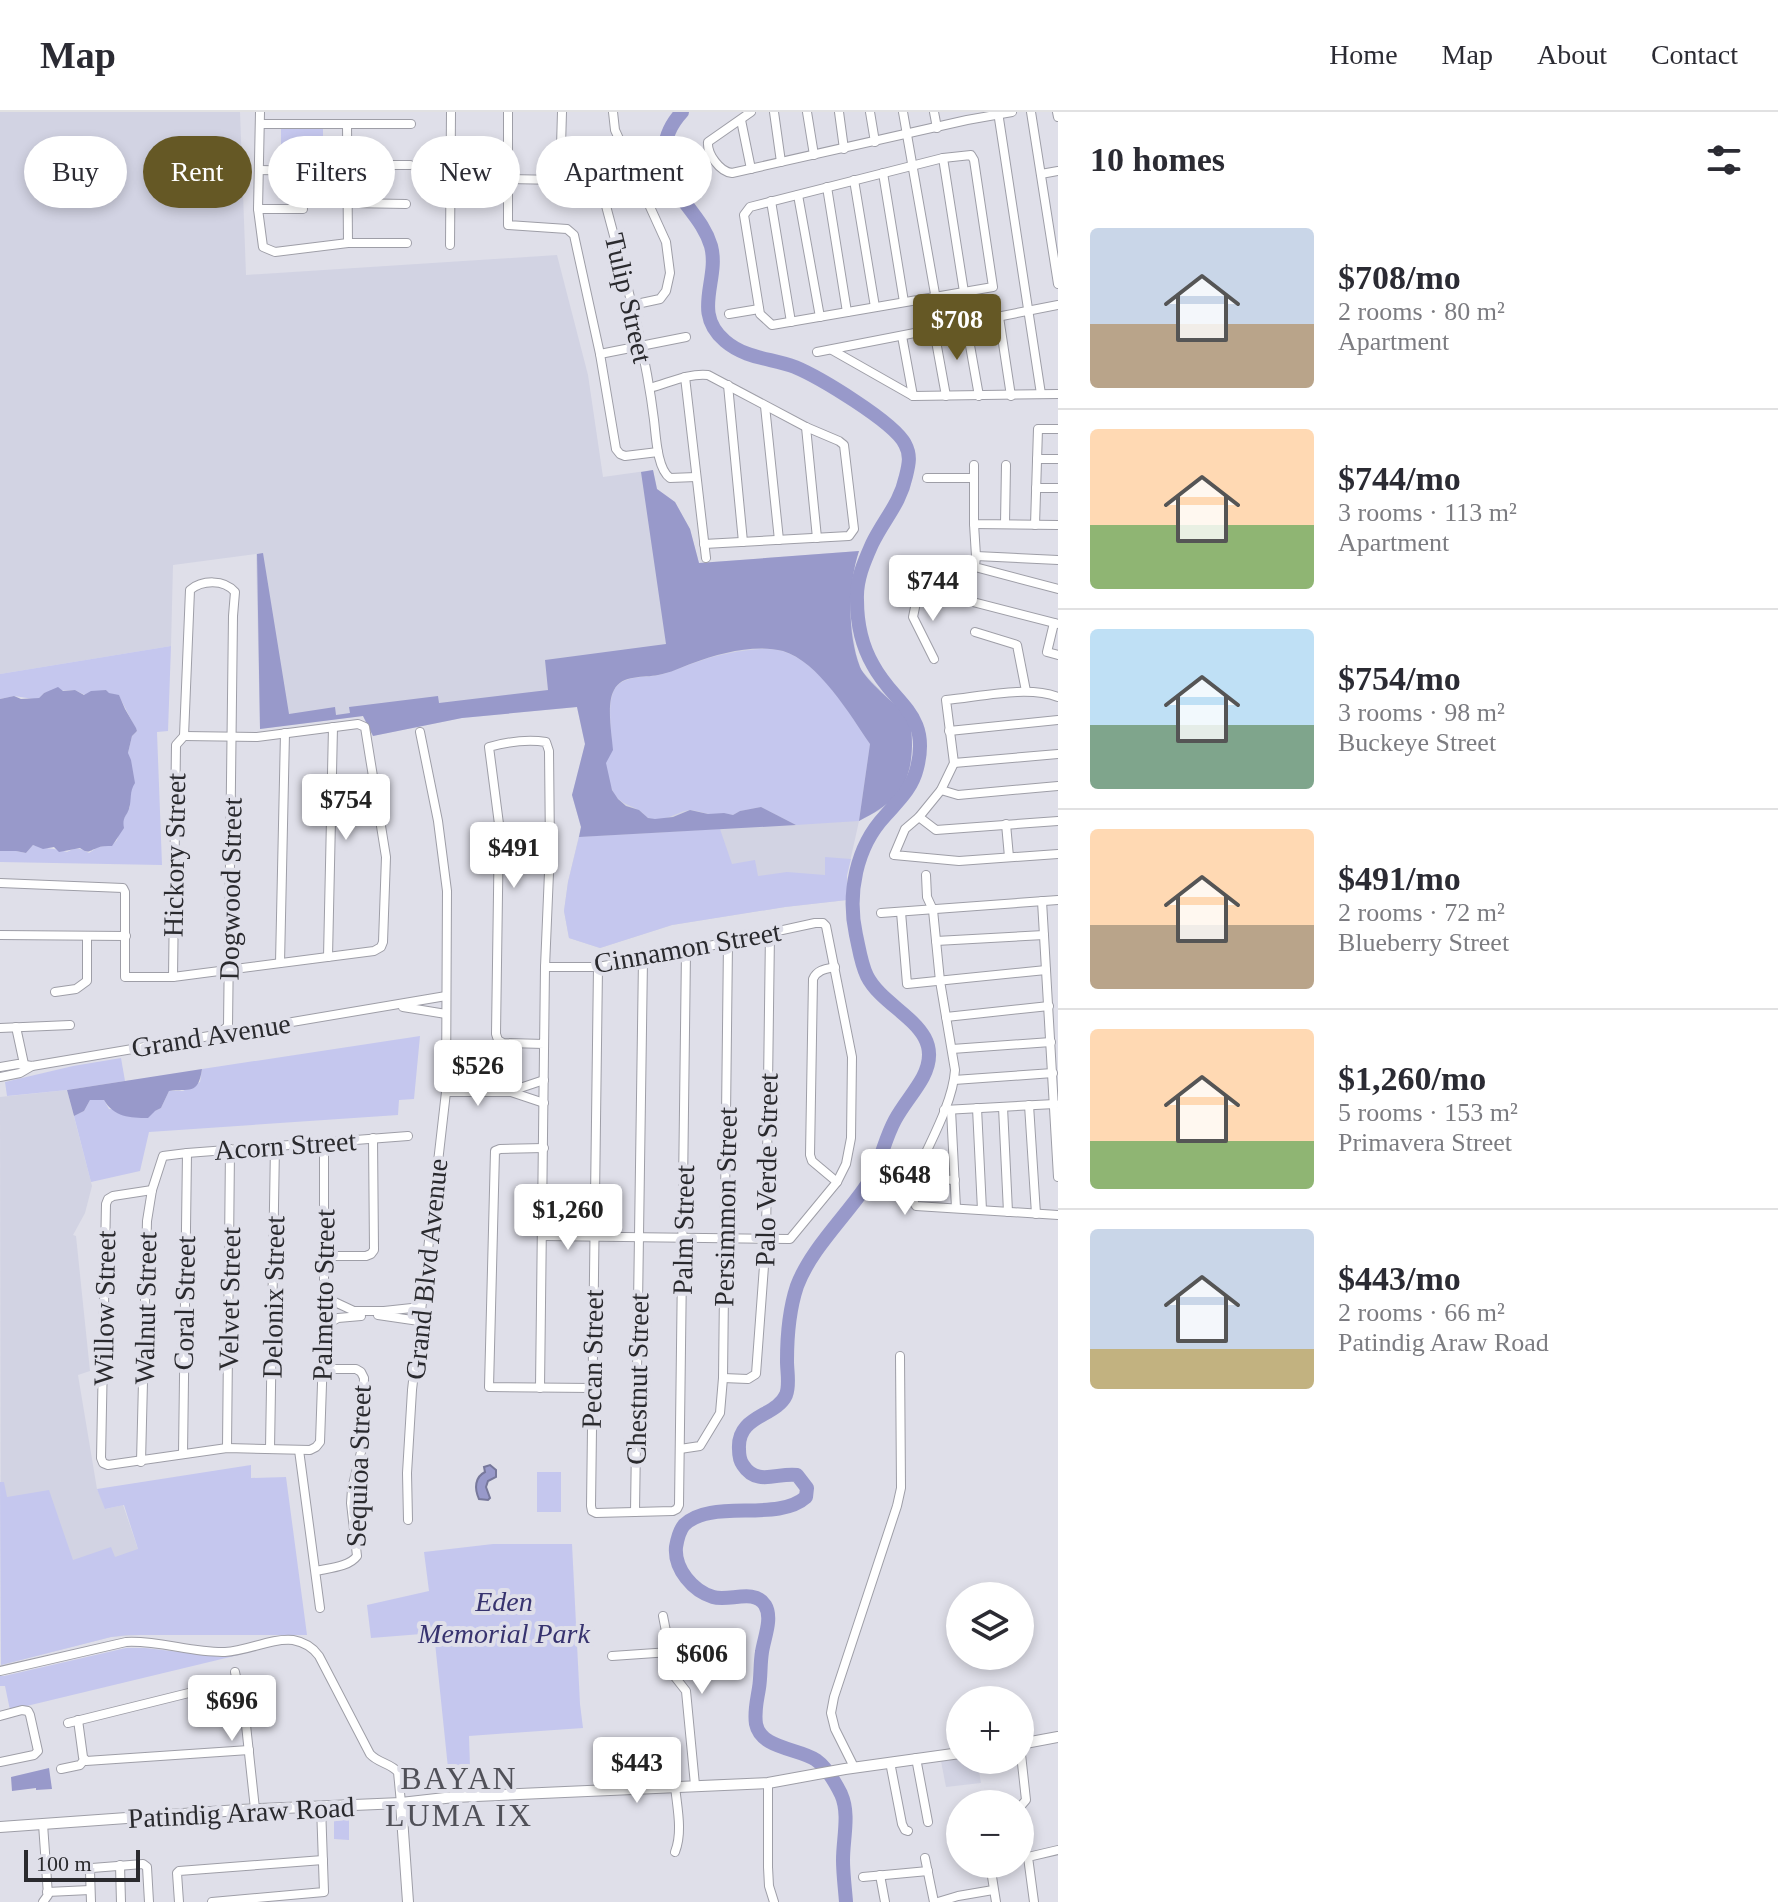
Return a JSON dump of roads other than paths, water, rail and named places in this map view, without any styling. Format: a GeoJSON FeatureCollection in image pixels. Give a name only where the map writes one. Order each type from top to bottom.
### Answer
{"type":"FeatureCollection","features":[{"type":"Feature","properties":{"kind":"main road"},"geometry":{"type":"LineString","coordinates":[[1034,1741],[1058,1737]]}},
{"type":"Feature","properties":{"kind":"main road","name":"Patindig Araw Road"},"geometry":{"type":"LineString","coordinates":[[0,1827],[255,1809],[401,1803],[454,1797],[768,1783],[946,1755]]}},
{"type":"Feature","properties":{"kind":"main road"},"geometry":{"type":"LineString","coordinates":[[403,1829],[414,1811],[430,1800]]}},
{"type":"Feature","properties":{"kind":"main road"},"geometry":{"type":"LineString","coordinates":[[401,1803],[408,1902]]}},
{"type":"Feature","properties":{"kind":"street"},"geometry":{"type":"LineString","coordinates":[[260,112],[258,209],[263,247],[275,252],[348,243],[407,243]]}},
{"type":"Feature","properties":{"kind":"street"},"geometry":{"type":"LineString","coordinates":[[302,112],[302,124]]}},
{"type":"Feature","properties":{"kind":"street"},"geometry":{"type":"LineString","coordinates":[[451,112],[451,136]]}},
{"type":"Feature","properties":{"kind":"street"},"geometry":{"type":"LineString","coordinates":[[508,112],[508,136]]}},
{"type":"Feature","properties":{"kind":"street"},"geometry":{"type":"LineString","coordinates":[[561,136],[562,112]]}},
{"type":"Feature","properties":{"kind":"street"},"geometry":{"type":"LineString","coordinates":[[613,112],[615,130],[666,242],[670,273],[666,291],[660,299],[632,305]]}},
{"type":"Feature","properties":{"kind":"street"},"geometry":{"type":"LineString","coordinates":[[751,112],[708,142],[726,173],[937,128],[966,116],[1012,112]]}},
{"type":"Feature","properties":{"kind":"street"},"geometry":{"type":"LineString","coordinates":[[774,112],[781,162]]}},
{"type":"Feature","properties":{"kind":"street"},"geometry":{"type":"LineString","coordinates":[[807,112],[814,155]]}},
{"type":"Feature","properties":{"kind":"street"},"geometry":{"type":"LineString","coordinates":[[839,112],[844,149]]}},
{"type":"Feature","properties":{"kind":"street"},"geometry":{"type":"LineString","coordinates":[[870,112],[875,142]]}},
{"type":"Feature","properties":{"kind":"street"},"geometry":{"type":"LineString","coordinates":[[903,112],[935,297],[946,396]]}},
{"type":"Feature","properties":{"kind":"street"},"geometry":{"type":"LineString","coordinates":[[934,112],[937,128]]}},
{"type":"Feature","properties":{"kind":"street"},"geometry":{"type":"LineString","coordinates":[[1031,112],[1058,284]]}},
{"type":"Feature","properties":{"kind":"street"},"geometry":{"type":"LineString","coordinates":[[998,113],[1041,394]]}},
{"type":"Feature","properties":{"kind":"street"},"geometry":{"type":"LineString","coordinates":[[741,120],[751,169]]}},
{"type":"Feature","properties":{"kind":"street"},"geometry":{"type":"LineString","coordinates":[[260,124],[411,124]]}},
{"type":"Feature","properties":{"kind":"street"},"geometry":{"type":"LineString","coordinates":[[347,124],[347,136]]}},
{"type":"Feature","properties":{"kind":"street"},"geometry":{"type":"LineString","coordinates":[[971,155],[993,287],[772,325],[760,314],[744,215],[750,207],[911,166],[971,155]]}},
{"type":"Feature","properties":{"kind":"street"},"geometry":{"type":"LineString","coordinates":[[943,158],[964,292]]}},
{"type":"Feature","properties":{"kind":"street"},"geometry":{"type":"LineString","coordinates":[[395,165],[410,165]]}},
{"type":"Feature","properties":{"kind":"street"},"geometry":{"type":"LineString","coordinates":[[259,170],[268,170]]}},
{"type":"Feature","properties":{"kind":"street"},"geometry":{"type":"LineString","coordinates":[[1041,174],[1058,171]]}},
{"type":"Feature","properties":{"kind":"street"},"geometry":{"type":"LineString","coordinates":[[883,173],[904,302]]}},
{"type":"Feature","properties":{"kind":"street"},"geometry":{"type":"LineString","coordinates":[[854,180],[875,307]]}},
{"type":"Feature","properties":{"kind":"street"},"geometry":{"type":"LineString","coordinates":[[827,187],[847,312]]}},
{"type":"Feature","properties":{"kind":"street"},"geometry":{"type":"LineString","coordinates":[[798,195],[820,317]]}},
{"type":"Feature","properties":{"kind":"street"},"geometry":{"type":"LineString","coordinates":[[771,201],[791,322]]}},
{"type":"Feature","properties":{"kind":"street"},"geometry":{"type":"LineString","coordinates":[[395,204],[406,204]]}},
{"type":"Feature","properties":{"kind":"street"},"geometry":{"type":"LineString","coordinates":[[1046,208],[1058,206]]}},
{"type":"Feature","properties":{"kind":"street"},"geometry":{"type":"LineString","coordinates":[[348,208],[348,243]]}},
{"type":"Feature","properties":{"kind":"street"},"geometry":{"type":"LineString","coordinates":[[450,245],[451,208]]}},
{"type":"Feature","properties":{"kind":"street"},"geometry":{"type":"LineString","coordinates":[[508,208],[508,225],[567,229],[574,235],[600,354],[616,449],[625,456],[658,452],[667,477],[696,477]]}},
{"type":"Feature","properties":{"kind":"street","name":"Tulip Street"},"geometry":{"type":"LineString","coordinates":[[607,208],[650,388],[658,452]]}},
{"type":"Feature","properties":{"kind":"street"},"geometry":{"type":"LineString","coordinates":[[258,209],[303,209]]}},
{"type":"Feature","properties":{"kind":"street"},"geometry":{"type":"LineString","coordinates":[[817,352],[1058,305]]}},
{"type":"Feature","properties":{"kind":"street"},"geometry":{"type":"LineString","coordinates":[[729,314],[759,309]]}},
{"type":"Feature","properties":{"kind":"street"},"geometry":{"type":"LineString","coordinates":[[999,317],[1011,396]]}},
{"type":"Feature","properties":{"kind":"street"},"geometry":{"type":"LineString","coordinates":[[966,323],[979,396]]}},
{"type":"Feature","properties":{"kind":"street"},"geometry":{"type":"LineString","coordinates":[[902,336],[913,396]]}},
{"type":"Feature","properties":{"kind":"street"},"geometry":{"type":"LineString","coordinates":[[600,354],[686,337]]}},
{"type":"Feature","properties":{"kind":"street"},"geometry":{"type":"LineString","coordinates":[[832,350],[913,396],[1058,394]]}},
{"type":"Feature","properties":{"kind":"street"},"geometry":{"type":"LineString","coordinates":[[650,388],[685,377],[708,375],[844,445],[854,529],[849,536],[704,544]]}},
{"type":"Feature","properties":{"kind":"street"},"geometry":{"type":"LineString","coordinates":[[685,377],[706,558]]}},
{"type":"Feature","properties":{"kind":"street"},"geometry":{"type":"LineString","coordinates":[[728,385],[743,542]]}},
{"type":"Feature","properties":{"kind":"street"},"geometry":{"type":"LineString","coordinates":[[765,406],[779,540]]}},
{"type":"Feature","properties":{"kind":"street"},"geometry":{"type":"LineString","coordinates":[[806,427],[817,538]]}},
{"type":"Feature","properties":{"kind":"street"},"geometry":{"type":"LineString","coordinates":[[1035,525],[1038,429],[1058,429]]}},
{"type":"Feature","properties":{"kind":"street"},"geometry":{"type":"LineString","coordinates":[[1037,459],[1058,459]]}},
{"type":"Feature","properties":{"kind":"street"},"geometry":{"type":"LineString","coordinates":[[974,465],[975,567],[1058,589]]}},
{"type":"Feature","properties":{"kind":"street"},"geometry":{"type":"LineString","coordinates":[[1005,524],[1006,465]]}},
{"type":"Feature","properties":{"kind":"street"},"geometry":{"type":"LineString","coordinates":[[927,478],[974,478]]}},
{"type":"Feature","properties":{"kind":"street"},"geometry":{"type":"LineString","coordinates":[[1036,488],[1058,488]]}},
{"type":"Feature","properties":{"kind":"street"},"geometry":{"type":"LineString","coordinates":[[974,524],[1058,525]]}},
{"type":"Feature","properties":{"kind":"street"},"geometry":{"type":"LineString","coordinates":[[976,556],[1058,560]]}},
{"type":"Feature","properties":{"kind":"street","name":"Hickory Street"},"geometry":{"type":"LineString","coordinates":[[173,977],[176,745],[184,736],[190,590],[197,584],[222,583],[231,586],[235,592],[233,737]]}},
{"type":"Feature","properties":{"kind":"street"},"geometry":{"type":"LineString","coordinates":[[903,584],[1056,624],[1047,652],[1058,655]]}},
{"type":"Feature","properties":{"kind":"street"},"geometry":{"type":"LineString","coordinates":[[919,588],[913,617],[934,659]]}},
{"type":"Feature","properties":{"kind":"street"},"geometry":{"type":"LineString","coordinates":[[975,632],[1017,645],[1026,691]]}},
{"type":"Feature","properties":{"kind":"street"},"geometry":{"type":"LineString","coordinates":[[1058,697],[1044,691],[1026,691],[946,700],[954,763],[941,790],[905,829],[894,855],[959,861],[1058,854]]}},
{"type":"Feature","properties":{"kind":"street"},"geometry":{"type":"LineString","coordinates":[[949,731],[1058,720]]}},
{"type":"Feature","properties":{"kind":"street"},"geometry":{"type":"LineString","coordinates":[[0,883],[123,888],[125,977],[173,977],[374,951],[381,947],[386,857],[365,727],[358,724],[233,737],[184,736]]}},
{"type":"Feature","properties":{"kind":"street"},"geometry":{"type":"LineString","coordinates":[[328,957],[333,727]]}},
{"type":"Feature","properties":{"kind":"street","name":"Grand Blvd Avenue"},"geometry":{"type":"LineString","coordinates":[[408,1520],[412,1390],[446,1092],[447,891],[438,821],[420,732]]}},
{"type":"Feature","properties":{"kind":"street"},"geometry":{"type":"LineString","coordinates":[[280,963],[285,733]]}},
{"type":"Feature","properties":{"kind":"street","name":"Dogwood Street"},"geometry":{"type":"LineString","coordinates":[[217,1035],[228,1026],[233,737]]}},
{"type":"Feature","properties":{"kind":"street"},"geometry":{"type":"LineString","coordinates":[[540,1388],[545,967],[550,849],[549,751],[546,742],[536,740],[489,747],[499,824],[496,1034],[503,1043],[544,1044]]}},
{"type":"Feature","properties":{"kind":"street"},"geometry":{"type":"LineString","coordinates":[[954,763],[1058,754]]}},
{"type":"Feature","properties":{"kind":"street"},"geometry":{"type":"LineString","coordinates":[[941,790],[958,795],[1058,786]]}},
{"type":"Feature","properties":{"kind":"street"},"geometry":{"type":"LineString","coordinates":[[919,817],[936,830],[1058,821]]}},
{"type":"Feature","properties":{"kind":"street"},"geometry":{"type":"LineString","coordinates":[[1006,824],[1009,857]]}},
{"type":"Feature","properties":{"kind":"street"},"geometry":{"type":"LineString","coordinates":[[926,875],[954,1080],[948,1110],[914,1178],[910,1196],[916,1206],[1058,1215]]}},
{"type":"Feature","properties":{"kind":"street"},"geometry":{"type":"LineString","coordinates":[[881,913],[1058,900]]}},
{"type":"Feature","properties":{"kind":"street"},"geometry":{"type":"LineString","coordinates":[[1042,901],[1058,1177]]}},
{"type":"Feature","properties":{"kind":"street"},"geometry":{"type":"LineString","coordinates":[[901,912],[907,984],[1046,970]]}},
{"type":"Feature","properties":{"kind":"street","name":"Cinnamon Street"},"geometry":{"type":"LineString","coordinates":[[545,967],[598,967],[815,923],[826,926],[835,967]]}},
{"type":"Feature","properties":{"kind":"street","name":"Palo Verde Street"},"geometry":{"type":"LineString","coordinates":[[723,1378],[748,1379],[756,1374],[766,1239],[770,932]]}},
{"type":"Feature","properties":{"kind":"street"},"geometry":{"type":"LineString","coordinates":[[0,935],[126,936]]}},
{"type":"Feature","properties":{"kind":"street"},"geometry":{"type":"LineString","coordinates":[[936,941],[1044,935]]}},
{"type":"Feature","properties":{"kind":"street"},"geometry":{"type":"LineString","coordinates":[[55,992],[76,989],[87,981],[87,936]]}},
{"type":"Feature","properties":{"kind":"street","name":"Persimmon Street"},"geometry":{"type":"LineString","coordinates":[[680,1449],[700,1446],[720,1413],[723,1378],[728,942]]}},
{"type":"Feature","properties":{"kind":"street","name":"Palm Street"},"geometry":{"type":"LineString","coordinates":[[635,1512],[673,1511],[679,1505],[686,951]]}},
{"type":"Feature","properties":{"kind":"street","name":"Chestnut Street"},"geometry":{"type":"LineString","coordinates":[[635,1512],[643,959]]}},
{"type":"Feature","properties":{"kind":"street","name":"Pecan Street"},"geometry":{"type":"LineString","coordinates":[[598,967],[591,1506],[596,1513],[635,1512]]}},
{"type":"Feature","properties":{"kind":"street"},"geometry":{"type":"LineString","coordinates":[[543,1236],[786,1240],[794,1236],[837,1182],[846,1164],[851,1138],[852,1057],[835,967],[821,970],[813,979],[810,1155],[812,1161],[837,1182]]}},
{"type":"Feature","properties":{"kind":"street","name":"Grand Avenue"},"geometry":{"type":"LineString","coordinates":[[0,1067],[217,1035],[446,996]]}},
{"type":"Feature","properties":{"kind":"street"},"geometry":{"type":"LineString","coordinates":[[946,1017],[1049,1006]]}},
{"type":"Feature","properties":{"kind":"street","name":"Grand Avenue"},"geometry":{"type":"LineString","coordinates":[[391,1007],[446,1014]]}},
{"type":"Feature","properties":{"kind":"street"},"geometry":{"type":"LineString","coordinates":[[0,1028],[70,1025]]}},
{"type":"Feature","properties":{"kind":"street"},"geometry":{"type":"LineString","coordinates":[[16,1027],[28,1065]]}},
{"type":"Feature","properties":{"kind":"street"},"geometry":{"type":"LineString","coordinates":[[952,1049],[1051,1042]]}},
{"type":"Feature","properties":{"kind":"street","name":"Grand Avenue"},"geometry":{"type":"LineString","coordinates":[[0,1077],[20,1073],[28,1065]]}},
{"type":"Feature","properties":{"kind":"street"},"geometry":{"type":"LineString","coordinates":[[954,1080],[1053,1073]]}},
{"type":"Feature","properties":{"kind":"street"},"geometry":{"type":"LineString","coordinates":[[511,1092],[544,1080]]}},
{"type":"Feature","properties":{"kind":"street"},"geometry":{"type":"LineString","coordinates":[[446,1092],[511,1092],[544,1103]]}},
{"type":"Feature","properties":{"kind":"street"},"geometry":{"type":"LineString","coordinates":[[948,1110],[1055,1104]]}},
{"type":"Feature","properties":{"kind":"street"},"geometry":{"type":"LineString","coordinates":[[1029,1105],[1036,1214]]}},
{"type":"Feature","properties":{"kind":"street"},"geometry":{"type":"LineString","coordinates":[[1003,1107],[1008,1212]]}},
{"type":"Feature","properties":{"kind":"street"},"geometry":{"type":"LineString","coordinates":[[977,1108],[982,1210]]}},
{"type":"Feature","properties":{"kind":"street"},"geometry":{"type":"LineString","coordinates":[[948,1110],[956,1208]]}},
{"type":"Feature","properties":{"kind":"street","name":"Acorn Street"},"geometry":{"type":"LineString","coordinates":[[163,1156],[408,1136]]}},
{"type":"Feature","properties":{"kind":"street"},"geometry":{"type":"LineString","coordinates":[[323,1256],[366,1256],[374,1250],[373,1138]]}},
{"type":"Feature","properties":{"kind":"street","name":"Palmetto Street"},"geometry":{"type":"LineString","coordinates":[[299,1450],[310,1450],[320,1442],[324,1326],[324,1142]]}},
{"type":"Feature","properties":{"kind":"street","name":"Delonix Street"},"geometry":{"type":"LineString","coordinates":[[270,1449],[275,1145]]}},
{"type":"Feature","properties":{"kind":"street"},"geometry":{"type":"LineString","coordinates":[[544,1148],[495,1151],[489,1387],[592,1388]]}},
{"type":"Feature","properties":{"kind":"street","name":"Velvet Street"},"geometry":{"type":"LineString","coordinates":[[227,1448],[230,1149]]}},
{"type":"Feature","properties":{"kind":"street","name":"Coral Street"},"geometry":{"type":"LineString","coordinates":[[183,1454],[187,1153]]}},
{"type":"Feature","properties":{"kind":"street","name":"Walnut Street"},"geometry":{"type":"LineString","coordinates":[[141,1462],[147,1221],[152,1190],[163,1156]]}},
{"type":"Feature","properties":{"kind":"street"},"geometry":{"type":"LineString","coordinates":[[914,1178],[955,1180]]}},
{"type":"Feature","properties":{"kind":"street","name":"Willow Street"},"geometry":{"type":"LineString","coordinates":[[141,1462],[108,1465],[101,1458],[106,1204],[113,1196],[152,1190]]}},
{"type":"Feature","properties":{"kind":"street"},"geometry":{"type":"LineString","coordinates":[[324,1297],[354,1311],[419,1321]]}},
{"type":"Feature","properties":{"kind":"street"},"geometry":{"type":"LineString","coordinates":[[324,1326],[338,1318],[421,1307]]}},
{"type":"Feature","properties":{"kind":"street"},"geometry":{"type":"LineString","coordinates":[[850,1768],[831,1713],[838,1682],[901,1488],[900,1356]]}},
{"type":"Feature","properties":{"kind":"street","name":"Sequioa Street"},"geometry":{"type":"LineString","coordinates":[[316,1571],[354,1561],[357,1556],[351,1503],[361,1452],[364,1378],[356,1369],[322,1369]]}},
{"type":"Feature","properties":{"kind":"street"},"geometry":{"type":"LineString","coordinates":[[141,1462],[227,1448],[299,1450],[320,1608]]}},
{"type":"Feature","properties":{"kind":"street"},"geometry":{"type":"LineString","coordinates":[[663,1616],[675,1677],[686,1691],[695,1785]]}},
{"type":"Feature","properties":{"kind":"street"},"geometry":{"type":"LineString","coordinates":[[0,1671],[126,1642],[222,1652],[283,1640],[302,1642],[317,1653],[370,1754],[398,1772],[401,1803]]}},
{"type":"Feature","properties":{"kind":"street"},"geometry":{"type":"LineString","coordinates":[[612,1656],[670,1652]]}},
{"type":"Feature","properties":{"kind":"street"},"geometry":{"type":"LineString","coordinates":[[68,1723],[236,1677],[246,1722],[255,1809]]}},
{"type":"Feature","properties":{"kind":"street"},"geometry":{"type":"LineString","coordinates":[[0,1716],[28,1711],[37,1753],[0,1762]]}},
{"type":"Feature","properties":{"kind":"street"},"geometry":{"type":"LineString","coordinates":[[61,1769],[80,1765],[84,1760],[78,1720]]}},
{"type":"Feature","properties":{"kind":"street"},"geometry":{"type":"LineString","coordinates":[[84,1760],[249,1750]]}},
{"type":"Feature","properties":{"kind":"street"},"geometry":{"type":"LineString","coordinates":[[916,1758],[928,1822]]}},
{"type":"Feature","properties":{"kind":"street"},"geometry":{"type":"LineString","coordinates":[[890,1762],[902,1824],[908,1831]]}},
{"type":"Feature","properties":{"kind":"street"},"geometry":{"type":"LineString","coordinates":[[768,1783],[768,1877],[774,1902]]}},
{"type":"Feature","properties":{"kind":"street"},"geometry":{"type":"LineString","coordinates":[[675,1786],[679,1824],[675,1852]]}},
{"type":"Feature","properties":{"kind":"street"},"geometry":{"type":"LineString","coordinates":[[212,1902],[322,1893],[321,1806]]}},
{"type":"Feature","properties":{"kind":"street"},"geometry":{"type":"LineString","coordinates":[[43,1824],[47,1892],[47,1899],[43,1902]]}},
{"type":"Feature","properties":{"kind":"street"},"geometry":{"type":"LineString","coordinates":[[1034,1902],[1028,1857],[1058,1851]]}},
{"type":"Feature","properties":{"kind":"street"},"geometry":{"type":"LineString","coordinates":[[925,1858],[936,1902],[993,1890]]}},
{"type":"Feature","properties":{"kind":"street"},"geometry":{"type":"LineString","coordinates":[[179,1902],[179,1871],[323,1860]]}},
{"type":"Feature","properties":{"kind":"street"},"geometry":{"type":"LineString","coordinates":[[120,1865],[121,1902]]}},
{"type":"Feature","properties":{"kind":"street"},"geometry":{"type":"LineString","coordinates":[[91,1902],[91,1869],[146,1865],[149,1902]]}},
{"type":"Feature","properties":{"kind":"street"},"geometry":{"type":"LineString","coordinates":[[863,1877],[928,1871]]}},
{"type":"Feature","properties":{"kind":"street"},"geometry":{"type":"LineString","coordinates":[[880,1875],[885,1902]]}},
{"type":"Feature","properties":{"kind":"street"},"geometry":{"type":"LineString","coordinates":[[992,1878],[996,1902]]}},
{"type":"Feature","properties":{"kind":"street"},"geometry":{"type":"LineString","coordinates":[[47,1892],[90,1890]]}},
{"type":"Feature","properties":{"kind":"waterway"},"geometry":{"type":"LineString","coordinates":[[682,112],[669,132],[664,153],[673,185],[702,226],[711,246],[713,259],[708,307],[715,330],[733,347],[795,367],[855,401],[898,435],[909,456],[900,495],[872,544],[861,571],[857,608],[869,658],[881,679],[915,722],[920,749],[912,782],[875,828],[861,856],[856,872],[853,919],[867,976],[876,989],[921,1033],[928,1045],[929,1060],[923,1077],[895,1120],[869,1181],[818,1248],[797,1286],[789,1323],[786,1395],[774,1408],[750,1423],[740,1438],[740,1457],[749,1472],[761,1477],[797,1475],[807,1488],[806,1497],[794,1505],[778,1509],[727,1511],[696,1517],[684,1525],[676,1547],[682,1571],[698,1590],[719,1598],[754,1597],[765,1605],[768,1622],[761,1656],[756,1724],[759,1732],[772,1743],[820,1763],[841,1794],[846,1818],[843,1860],[846,1902]]}},
{"type":"Feature","properties":{"kind":"district","name":"BAYAN LUMA IX"},"geometry":{"type":"Point","coordinates":[459,1796]}},
{"type":"Feature","properties":{"kind":"park label","name":"Eden Memorial Park"},"geometry":{"type":"Point","coordinates":[504,1617]}}]}
